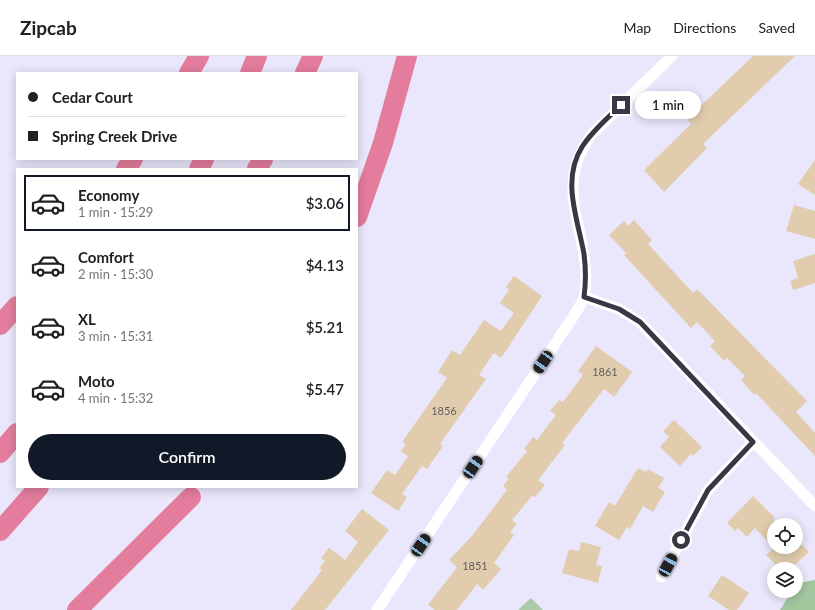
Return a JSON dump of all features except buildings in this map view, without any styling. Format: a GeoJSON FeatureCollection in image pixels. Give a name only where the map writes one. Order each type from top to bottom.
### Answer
{"type":"FeatureCollection","features":[{"type":"Feature","properties":{"kind":"highway"},"geometry":{"type":"LineString","coordinates":[[190,72],[199,56]]}},
{"type":"Feature","properties":{"kind":"highway"},"geometry":{"type":"LineString","coordinates":[[250,72],[257,56]]}},
{"type":"Feature","properties":{"kind":"highway"},"geometry":{"type":"LineString","coordinates":[[305,72],[313,56]]}},
{"type":"Feature","properties":{"kind":"highway"},"geometry":{"type":"LineString","coordinates":[[358,214],[383,143],[407,56]]}},
{"type":"Feature","properties":{"kind":"highway"},"geometry":{"type":"LineString","coordinates":[[0,325],[16,307]]}},
{"type":"Feature","properties":{"kind":"highway"},"geometry":{"type":"LineString","coordinates":[[0,453],[16,434]]}},
{"type":"Feature","properties":{"kind":"highway"},"geometry":{"type":"LineString","coordinates":[[0,531],[38,488]]}},
{"type":"Feature","properties":{"kind":"highway"},"geometry":{"type":"LineString","coordinates":[[77,610],[195,492]]}},
{"type":"Feature","properties":{"kind":"highway"},"geometry":{"type":"LineString","coordinates":[[97,610],[195,492]]}},
{"type":"Feature","properties":{"kind":"street"},"geometry":{"type":"LineString","coordinates":[[377,610],[569,323],[584,297],[586,279],[584,254],[573,205],[572,188],[574,168],[581,149],[591,135],[672,56]]}},
{"type":"Feature","properties":{"kind":"street"},"geometry":{"type":"LineString","coordinates":[[584,297],[619,309],[640,322],[815,506]]}},
{"type":"Feature","properties":{"kind":"street"},"geometry":{"type":"LineString","coordinates":[[661,577],[708,490],[753,442]]}},
{"type":"Feature","properties":{"kind":"green space"},"geometry":{"type":"Polygon","coordinates":[[[815,580],[815,610],[780,610],[788,598],[803,598],[803,582],[815,580]]]}},
{"type":"Feature","properties":{"kind":"green space"},"geometry":{"type":"Polygon","coordinates":[[[531,598],[543,610],[518,610],[531,598]]]}},
{"type":"Feature","properties":{"kind":"route"},"geometry":{"type":"LineString","coordinates":[[621,105],[591,135],[581,149],[574,168],[572,188],[573,205],[584,254],[586,279],[584,297],[619,309],[630,314],[640,322],[753,442],[708,490],[681,540]]}}]}
